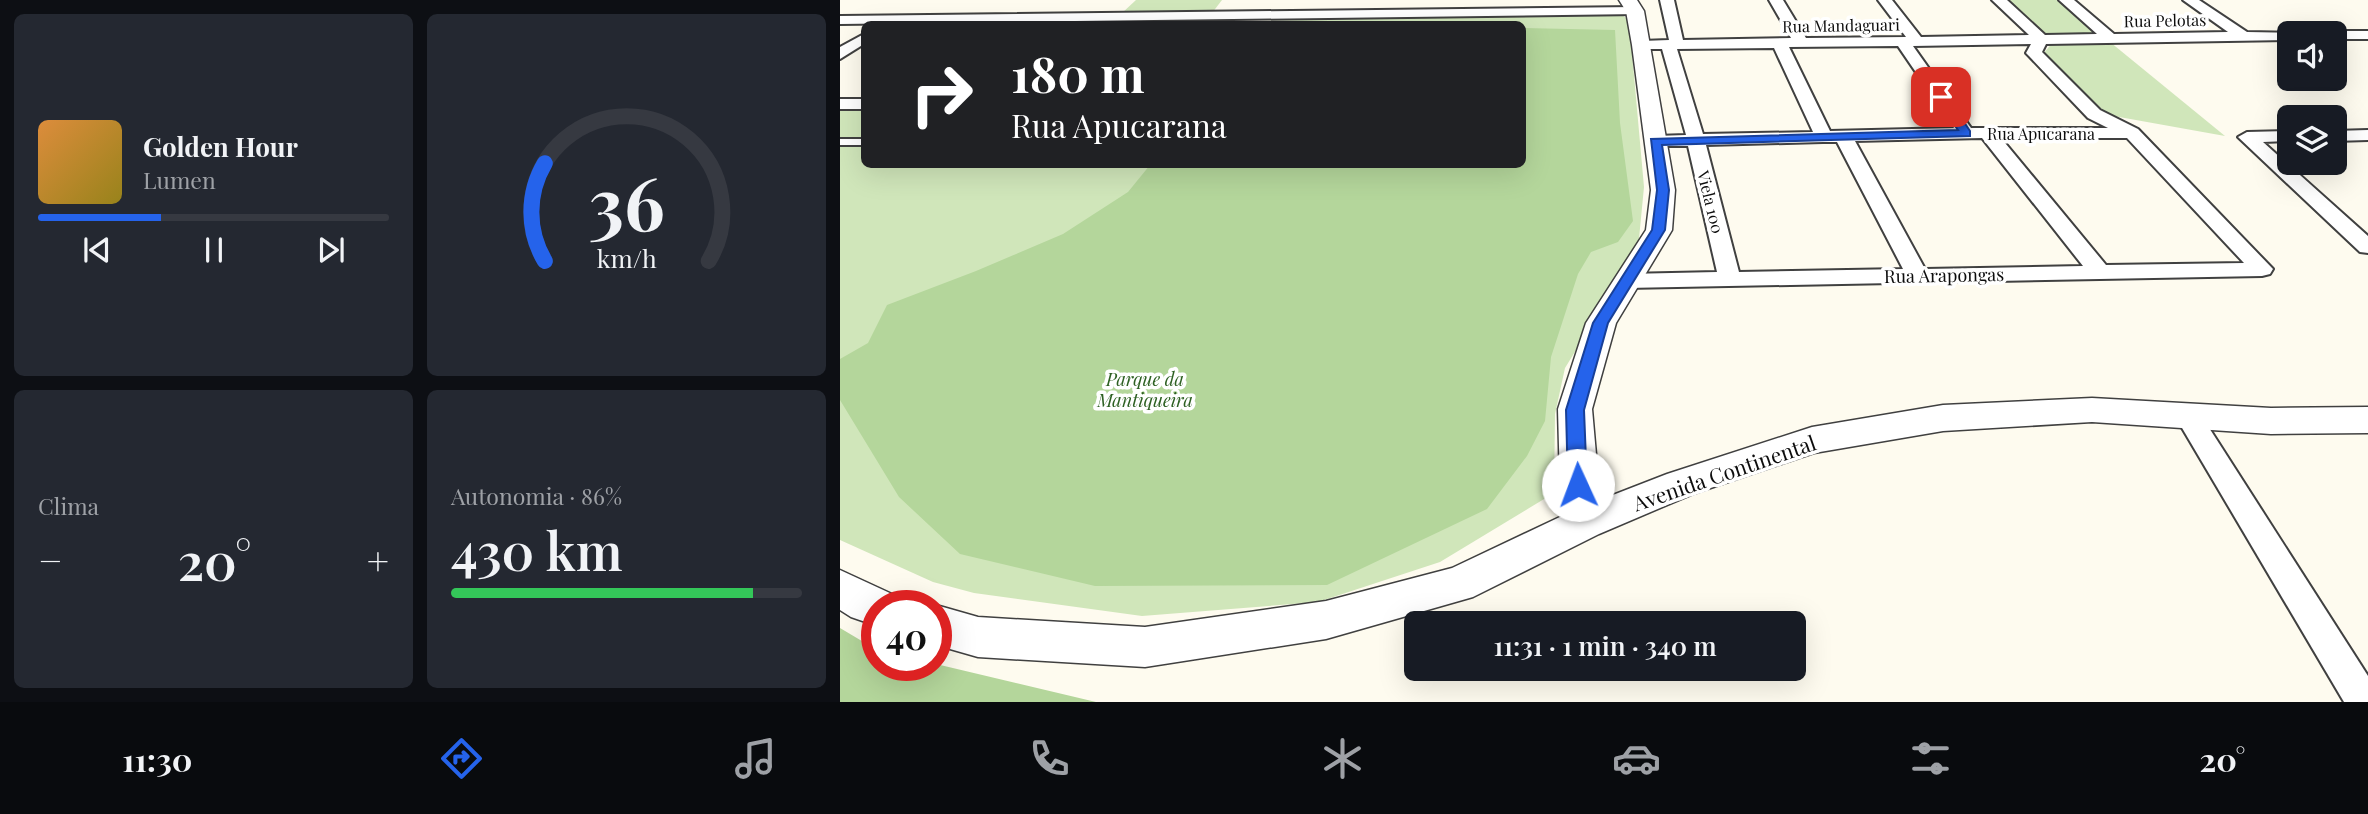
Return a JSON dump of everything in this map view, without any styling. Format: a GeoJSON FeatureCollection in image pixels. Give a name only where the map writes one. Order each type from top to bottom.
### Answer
{"type":"FeatureCollection","features":[{"type":"Feature","properties":{"kind":"street"},"geometry":{"type":"LineString","coordinates":[[1121,18],[1131,0]]}},
{"type":"Feature","properties":{"kind":"street"},"geometry":{"type":"LineString","coordinates":[[1217,15],[1228,0]]}},
{"type":"Feature","properties":{"kind":"street"},"geometry":{"type":"LineString","coordinates":[[1332,13],[1340,0]]}},
{"type":"Feature","properties":{"kind":"street","name":"Viela 100"},"geometry":{"type":"LineString","coordinates":[[1667,0],[1662,45],[1696,140],[1730,279]]}},
{"type":"Feature","properties":{"kind":"street"},"geometry":{"type":"LineString","coordinates":[[1776,0],[1801,43]]}},
{"type":"Feature","properties":{"kind":"street"},"geometry":{"type":"LineString","coordinates":[[1885,0],[1966,133]]}},
{"type":"Feature","properties":{"kind":"street"},"geometry":{"type":"LineString","coordinates":[[1998,0],[2041,39],[2034,53],[2094,114],[2132,133]]}},
{"type":"Feature","properties":{"kind":"street"},"geometry":{"type":"LineString","coordinates":[[2066,0],[2110,38]]}},
{"type":"Feature","properties":{"kind":"street"},"geometry":{"type":"LineString","coordinates":[[2190,0],[2243,36]]}},
{"type":"Feature","properties":{"kind":"street"},"geometry":{"type":"LineString","coordinates":[[840,20],[1003,16],[1121,18],[1332,13],[1447,6],[1632,5],[1662,45],[1656,141],[1663,190],[1659,230],[1601,323],[1575,410],[1578,485],[1585,523]]}},
{"type":"Feature","properties":{"kind":"street"},"geometry":{"type":"LineString","coordinates":[[2347,35],[2368,35]]}},
{"type":"Feature","properties":{"kind":"street","name":"Rua Pelotas"},"geometry":{"type":"LineString","coordinates":[[2041,39],[2277,36]]}},
{"type":"Feature","properties":{"kind":"street","name":"Rua Mandaguari"},"geometry":{"type":"LineString","coordinates":[[1662,45],[2041,39]]}},
{"type":"Feature","properties":{"kind":"street"},"geometry":{"type":"LineString","coordinates":[[840,54],[861,40]]}},
{"type":"Feature","properties":{"kind":"street"},"geometry":{"type":"LineString","coordinates":[[1779,43],[1918,276]]}},
{"type":"Feature","properties":{"kind":"street"},"geometry":{"type":"LineString","coordinates":[[840,104],[861,104]]}},
{"type":"Feature","properties":{"kind":"street","name":"Rua Apucarana"},"geometry":{"type":"LineString","coordinates":[[1656,141],[1966,133],[2132,133]]}},
{"type":"Feature","properties":{"kind":"street"},"geometry":{"type":"LineString","coordinates":[[1987,133],[2100,272]]}},
{"type":"Feature","properties":{"kind":"street","name":"Rua Arapongas"},"geometry":{"type":"LineString","coordinates":[[1626,281],[2262,269],[2132,133]]}},
{"type":"Feature","properties":{"kind":"street"},"geometry":{"type":"LineString","coordinates":[[2347,136],[2368,135]]}},
{"type":"Feature","properties":{"kind":"street"},"geometry":{"type":"LineString","coordinates":[[2277,136],[2247,137],[2277,164]]}},
{"type":"Feature","properties":{"kind":"street"},"geometry":{"type":"LineString","coordinates":[[2289,175],[2368,247]]}},
{"type":"Feature","properties":{"kind":"street","name":"Avenida Continental"},"geometry":{"type":"LineString","coordinates":[[952,630],[978,637],[1144,647],[1326,620],[1460,584],[1585,523],[1680,484],[1812,440],[1942,418],[2092,410],[2271,421],[2368,420]]}},
{"type":"Feature","properties":{"kind":"street"},"geometry":{"type":"LineString","coordinates":[[2188,416],[2364,702]]}},
{"type":"Feature","properties":{"kind":"street"},"geometry":{"type":"LineString","coordinates":[[840,588],[861,601]]}},
{"type":"Feature","properties":{"kind":"lane"},"geometry":{"type":"LineString","coordinates":[[840,142],[861,142]]}},
{"type":"Feature","properties":{"kind":"green space"},"geometry":{"type":"Polygon","coordinates":[[[1136,0],[1222,0],[1212,13],[1121,14],[1136,0]]]}},
{"type":"Feature","properties":{"kind":"green space"},"geometry":{"type":"Polygon","coordinates":[[[2003,0],[2062,0],[2102,36],[2044,38],[2003,0]]]}},
{"type":"Feature","properties":{"kind":"green space","name":"Parque da Mantiqueira"},"geometry":{"type":"Polygon","coordinates":[[[1619,13],[1629,20],[1644,187],[1638,249],[1565,368],[1555,414],[1554,493],[1440,562],[1318,602],[1142,616],[974,593],[933,582],[840,540],[840,110],[861,110],[861,168],[1526,168],[1526,21],[1264,21],[1619,13]]]}},
{"type":"Feature","properties":{"kind":"green space","name":"Parque da Mantiqueira"},"geometry":{"type":"Polygon","coordinates":[[[1526,28],[1615,30],[1620,123],[1633,221],[1618,242],[1591,252],[1578,274],[1551,357],[1545,421],[1527,456],[1487,509],[1327,585],[1095,586],[960,554],[899,497],[840,400],[840,359],[868,343],[887,305],[1063,234],[1128,192],[1148,168],[1526,168],[1526,28]]]}},
{"type":"Feature","properties":{"kind":"green space"},"geometry":{"type":"Polygon","coordinates":[[[2053,42],[2110,42],[2225,136],[2108,115],[2043,54],[2053,42]]]}},
{"type":"Feature","properties":{"kind":"green space"},"geometry":{"type":"Polygon","coordinates":[[[840,628],[861,640],[861,681],[952,681],[952,668],[1096,702],[840,702],[840,628]]]}},
{"type":"Feature","properties":{"kind":"route"},"geometry":{"type":"LineString","coordinates":[[1578,485],[1575,410],[1601,323],[1659,230],[1663,190],[1656,141],[1966,133],[1941,97]]}}]}
